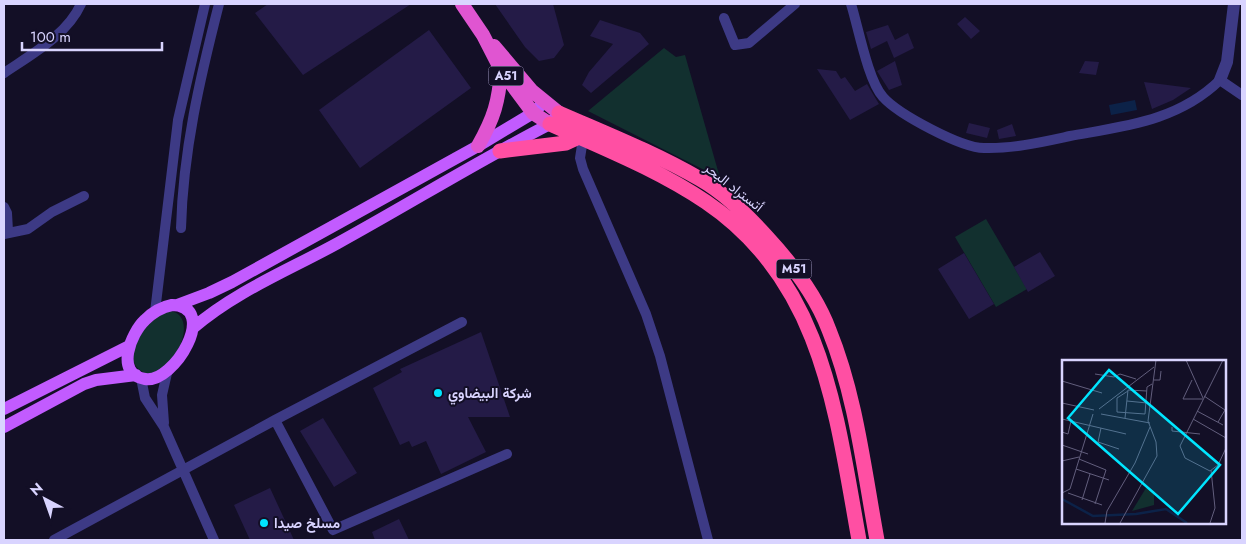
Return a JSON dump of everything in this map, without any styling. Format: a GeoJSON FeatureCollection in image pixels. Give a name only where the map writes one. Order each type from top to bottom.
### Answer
{"type":"FeatureCollection","features":[{"type":"Feature","properties":{"kind":"highway","name":"A51"},"geometry":{"type":"LineString","coordinates":[[462,4],[483,35],[501,70],[533,113],[555,118]]}},
{"type":"Feature","properties":{"kind":"highway","name":"A51"},"geometry":{"type":"LineString","coordinates":[[483,35],[544,102]]}},
{"type":"Feature","properties":{"kind":"highway"},"geometry":{"type":"LineString","coordinates":[[478,146],[493,120],[499,99],[501,70]]}},
{"type":"Feature","properties":{"kind":"highway","name":"أتستراد البحر"},"geometry":{"type":"LineString","coordinates":[[544,102],[555,118],[581,138],[638,162],[707,203],[740,230],[769,260],[790,291],[808,324],[824,368],[840,436],[859,540]]}},
{"type":"Feature","properties":{"kind":"highway","name":"أتستراد البحر"},"geometry":{"type":"LineString","coordinates":[[555,118],[642,149],[702,180],[748,216],[783,253],[809,291],[829,328],[844,374],[877,540]]}},
{"type":"Feature","properties":{"kind":"highway"},"geometry":{"type":"LineString","coordinates":[[500,151],[566,143],[581,138]]}},
{"type":"Feature","properties":{"kind":"main road"},"geometry":{"type":"LineString","coordinates":[[138,377],[128,362],[129,346],[141,324],[155,312],[232,282],[478,146],[533,113],[544,102]]}},
{"type":"Feature","properties":{"kind":"main road"},"geometry":{"type":"LineString","coordinates":[[4,427],[84,384],[96,380],[138,377],[157,378],[181,354],[193,328],[209,314],[237,296],[347,238],[555,118]]}},
{"type":"Feature","properties":{"kind":"main road"},"geometry":{"type":"LineString","coordinates":[[177,305],[185,308],[191,314],[193,328]]}},
{"type":"Feature","properties":{"kind":"main road"},"geometry":{"type":"LineString","coordinates":[[4,409],[129,346]]}},
{"type":"Feature","properties":{"kind":"street"},"geometry":{"type":"LineString","coordinates":[[4,73],[45,44],[74,20],[81,4]]}},
{"type":"Feature","properties":{"kind":"street"},"geometry":{"type":"LineString","coordinates":[[155,312],[161,275],[178,120],[205,4]]}},
{"type":"Feature","properties":{"kind":"street"},"geometry":{"type":"LineString","coordinates":[[181,228],[184,170],[191,122],[219,4]]}},
{"type":"Feature","properties":{"kind":"street"},"geometry":{"type":"LineString","coordinates":[[724,18],[735,46],[749,43],[795,4]]}},
{"type":"Feature","properties":{"kind":"street"},"geometry":{"type":"LineString","coordinates":[[851,4],[874,81],[882,97],[938,132],[972,147],[983,148],[1031,144],[1150,122],[1184,107],[1220,80],[1227,62],[1234,4]]}},
{"type":"Feature","properties":{"kind":"street"},"geometry":{"type":"LineString","coordinates":[[1220,80],[1242,95]]}},
{"type":"Feature","properties":{"kind":"street"},"geometry":{"type":"LineString","coordinates":[[581,138],[580,158],[583,169],[646,314],[660,356],[708,540]]}},
{"type":"Feature","properties":{"kind":"street"},"geometry":{"type":"LineString","coordinates":[[4,207],[7,213],[6,233],[28,229],[52,212],[84,196]]}},
{"type":"Feature","properties":{"kind":"street"},"geometry":{"type":"LineString","coordinates":[[54,540],[274,420],[462,322]]}},
{"type":"Feature","properties":{"kind":"street"},"geometry":{"type":"LineString","coordinates":[[164,427],[162,395],[168,369]]}},
{"type":"Feature","properties":{"kind":"street"},"geometry":{"type":"LineString","coordinates":[[138,377],[145,398],[164,427],[214,540]]}},
{"type":"Feature","properties":{"kind":"street"},"geometry":{"type":"LineString","coordinates":[[274,420],[332,530],[507,454]]}},
{"type":"Feature","properties":{"kind":"green space"},"geometry":{"type":"Polygon","coordinates":[[[664,48],[676,57],[685,55],[720,178],[588,111],[664,48]]]}},
{"type":"Feature","properties":{"kind":"green space"},"geometry":{"type":"Polygon","coordinates":[[[986,219],[1027,289],[996,307],[955,237],[986,219]]]}},
{"type":"Feature","properties":{"kind":"green space"},"geometry":{"type":"Polygon","coordinates":[[[166,310],[176,313],[183,322],[184,330],[180,347],[165,368],[155,374],[145,373],[137,368],[133,360],[134,348],[140,335],[166,310]]]}},
{"type":"Feature","properties":{"kind":"water"},"geometry":{"type":"Polygon","coordinates":[[[1135,100],[1137,110],[1111,115],[1109,105],[1135,100]]]}},
{"type":"Feature","properties":{"kind":"building"},"geometry":{"type":"Polygon","coordinates":[[[268,4],[411,4],[303,75],[255,13],[268,4]]]}},
{"type":"Feature","properties":{"kind":"building"},"geometry":{"type":"Polygon","coordinates":[[[495,4],[553,4],[564,45],[554,58],[539,61],[525,47],[495,4]]]}},
{"type":"Feature","properties":{"kind":"building"},"geometry":{"type":"Polygon","coordinates":[[[965,17],[980,31],[971,39],[957,24],[965,17]]]}},
{"type":"Feature","properties":{"kind":"building"},"geometry":{"type":"Polygon","coordinates":[[[600,20],[640,33],[649,44],[591,93],[582,85],[589,72],[613,44],[590,36],[600,20]]]}},
{"type":"Feature","properties":{"kind":"building"},"geometry":{"type":"Polygon","coordinates":[[[888,25],[895,40],[908,33],[914,48],[894,58],[887,41],[871,49],[866,32],[888,25]]]}},
{"type":"Feature","properties":{"kind":"building"},"geometry":{"type":"Polygon","coordinates":[[[429,30],[471,88],[360,168],[319,110],[429,30]]]}},
{"type":"Feature","properties":{"kind":"building"},"geometry":{"type":"Polygon","coordinates":[[[895,61],[902,85],[889,90],[877,71],[895,61]]]}},
{"type":"Feature","properties":{"kind":"building"},"geometry":{"type":"Polygon","coordinates":[[[1085,61],[1099,62],[1096,75],[1079,73],[1085,61]]]}},
{"type":"Feature","properties":{"kind":"building"},"geometry":{"type":"Polygon","coordinates":[[[817,69],[836,71],[841,79],[845,77],[855,91],[867,84],[879,104],[850,120],[817,69]]]}},
{"type":"Feature","properties":{"kind":"building"},"geometry":{"type":"Polygon","coordinates":[[[1144,82],[1191,88],[1173,100],[1152,109],[1144,82]]]}},
{"type":"Feature","properties":{"kind":"building"},"geometry":{"type":"Polygon","coordinates":[[[969,123],[990,128],[987,138],[966,133],[969,123]]]}},
{"type":"Feature","properties":{"kind":"building"},"geometry":{"type":"Polygon","coordinates":[[[1012,124],[1016,136],[999,139],[997,130],[1012,124]]]}},
{"type":"Feature","properties":{"kind":"building"},"geometry":{"type":"Polygon","coordinates":[[[1040,252],[1055,276],[1028,292],[1014,267],[1040,252]]]}},
{"type":"Feature","properties":{"kind":"building"},"geometry":{"type":"Polygon","coordinates":[[[964,253],[994,304],[969,319],[938,269],[964,253]]]}},
{"type":"Feature","properties":{"kind":"building"},"geometry":{"type":"Polygon","coordinates":[[[481,332],[510,417],[468,417],[486,452],[441,474],[426,441],[412,447],[409,441],[400,445],[373,388],[402,372],[400,369],[481,332]]]}},
{"type":"Feature","properties":{"kind":"building"},"geometry":{"type":"Polygon","coordinates":[[[323,418],[357,473],[334,487],[300,431],[323,418]]]}},
{"type":"Feature","properties":{"kind":"building","name":"مسلخ صيدا"},"geometry":{"type":"Polygon","coordinates":[[[270,488],[294,540],[250,540],[234,505],[270,488]]]}},
{"type":"Feature","properties":{"kind":"building"},"geometry":{"type":"Polygon","coordinates":[[[399,519],[409,540],[375,540],[372,532],[399,519]]]}},
{"type":"Feature","properties":{"kind":"place","name":"شركة البيضاوي"},"geometry":{"type":"Point","coordinates":[438,393]}},
{"type":"Feature","properties":{"kind":"place","name":"مسلخ صيدا"},"geometry":{"type":"Point","coordinates":[264,523]}}]}
